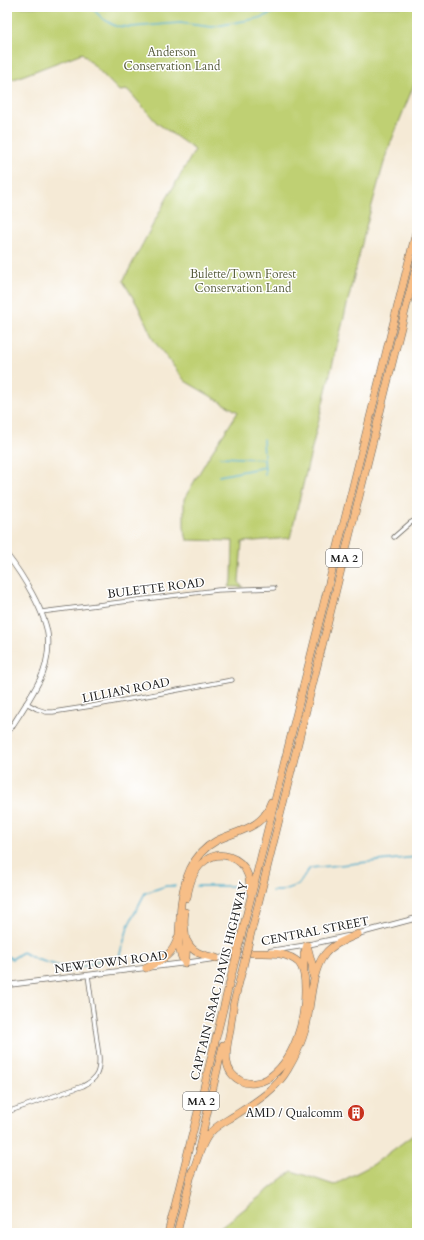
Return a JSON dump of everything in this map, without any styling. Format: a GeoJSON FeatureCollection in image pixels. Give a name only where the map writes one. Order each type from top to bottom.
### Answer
{"type":"FeatureCollection","features":[{"type":"Feature","properties":{"kind":"highway","name":"MA 2"},"geometry":{"type":"LineString","coordinates":[[278,790],[417,228]]}},
{"type":"Feature","properties":{"kind":"highway","name":"CAPTAIN ISAAC DAVIS HIGHWAY"},"geometry":{"type":"LineString","coordinates":[[177,1233],[417,264]]}},
{"type":"Feature","properties":{"kind":"highway","name":"CAPTAIN ISAAC DAVIS HIGHWAY"},"geometry":{"type":"LineString","coordinates":[[168,1233],[278,790]]}},
{"type":"Feature","properties":{"kind":"highway"},"geometry":{"type":"LineString","coordinates":[[185,963],[182,959],[179,948],[180,908],[185,882],[194,862],[206,847],[259,821],[267,812],[278,790]]}},
{"type":"Feature","properties":{"kind":"highway"},"geometry":{"type":"LineString","coordinates":[[185,963],[187,955],[184,919],[187,894],[196,871],[206,859],[222,855],[229,856],[240,863],[248,874],[250,900]]}},
{"type":"Feature","properties":{"kind":"highway"},"geometry":{"type":"LineString","coordinates":[[146,968],[163,959],[168,954],[177,939],[179,930]]}},
{"type":"Feature","properties":{"kind":"highway"},"geometry":{"type":"LineString","coordinates":[[191,1176],[202,1146],[211,1132],[261,1099],[273,1088],[287,1070],[299,1047],[304,1032],[318,965],[325,954],[358,934]]}},
{"type":"Feature","properties":{"kind":"highway"},"geometry":{"type":"LineString","coordinates":[[186,940],[190,947],[196,952],[216,958]]}},
{"type":"Feature","properties":{"kind":"highway"},"geometry":{"type":"LineString","coordinates":[[307,945],[312,964],[313,986]]}},
{"type":"Feature","properties":{"kind":"highway"},"geometry":{"type":"LineString","coordinates":[[234,1001],[226,1052],[228,1066],[236,1078],[243,1082],[251,1083],[263,1081],[274,1074],[284,1063],[295,1042],[304,1005],[304,954],[307,945]]}},
{"type":"Feature","properties":{"kind":"highway"},"geometry":{"type":"LineString","coordinates":[[252,953],[282,954],[288,956],[299,964],[303,969],[304,975]]}},
{"type":"Feature","properties":{"kind":"street"},"geometry":{"type":"LineString","coordinates":[[394,537],[417,519]]}},
{"type":"Feature","properties":{"kind":"street"},"geometry":{"type":"LineString","coordinates":[[7,555],[41,612],[48,637],[45,668],[7,734]]}},
{"type":"Feature","properties":{"kind":"street","name":"BULETTE ROAD"},"geometry":{"type":"LineString","coordinates":[[41,612],[218,590],[274,588]]}},
{"type":"Feature","properties":{"kind":"street","name":"LILLIAN ROAD"},"geometry":{"type":"LineString","coordinates":[[26,703],[46,712],[54,712],[232,680]]}},
{"type":"Feature","properties":{"kind":"street","name":"CENTRAL STREET"},"geometry":{"type":"LineString","coordinates":[[216,958],[307,945],[358,934],[417,918]]}},
{"type":"Feature","properties":{"kind":"street","name":"NEWTOWN ROAD"},"geometry":{"type":"LineString","coordinates":[[7,985],[216,958]]}},
{"type":"Feature","properties":{"kind":"street"},"geometry":{"type":"LineString","coordinates":[[7,1112],[83,1086],[90,1083],[97,1074],[99,1056],[88,975]]}},
{"type":"Feature","properties":{"kind":"green space","name":"Bulette/Town Forest Conservation Land"},"geometry":{"type":"Polygon","coordinates":[[[7,7],[417,7],[417,77],[387,152],[367,223],[290,538],[242,542],[239,581],[243,587],[229,587],[232,580],[233,541],[187,540],[184,528],[184,499],[208,458],[238,412],[185,381],[154,341],[138,306],[123,281],[167,198],[195,150],[157,123],[128,90],[119,91],[82,53],[14,79],[7,79],[7,7]]]}},
{"type":"Feature","properties":{"kind":"green space"},"geometry":{"type":"Polygon","coordinates":[[[417,1132],[417,1233],[214,1233],[292,1171],[334,1185],[374,1164],[417,1132]]]}},
{"type":"Feature","properties":{"kind":"waterway"},"geometry":{"type":"LineString","coordinates":[[91,7],[103,19],[115,26],[131,27],[180,23],[212,27],[259,18],[288,7]]}},
{"type":"Feature","properties":{"kind":"waterway"},"geometry":{"type":"LineString","coordinates":[[263,439],[265,475]]}},
{"type":"Feature","properties":{"kind":"waterway"},"geometry":{"type":"LineString","coordinates":[[220,457],[264,459]]}},
{"type":"Feature","properties":{"kind":"waterway"},"geometry":{"type":"LineString","coordinates":[[219,476],[265,467]]}},
{"type":"Feature","properties":{"kind":"waterway"},"geometry":{"type":"LineString","coordinates":[[272,891],[280,891],[298,885],[310,868],[417,857]]}},
{"type":"Feature","properties":{"kind":"waterway"},"geometry":{"type":"LineString","coordinates":[[7,956],[12,959],[23,952],[35,959],[74,970],[103,959],[119,957],[129,924],[145,893],[166,886],[175,886]]}},
{"type":"Feature","properties":{"kind":"waterway"},"geometry":{"type":"LineString","coordinates":[[196,886],[241,886]]}},
{"type":"Feature","properties":{"kind":"place","name":"AMD / Qualcomm"},"geometry":{"type":"Point","coordinates":[356,1113]}},
{"type":"Feature","properties":{"kind":"park label","name":"Anderson Conservation Land"},"geometry":{"type":"Point","coordinates":[172,59]}}]}
